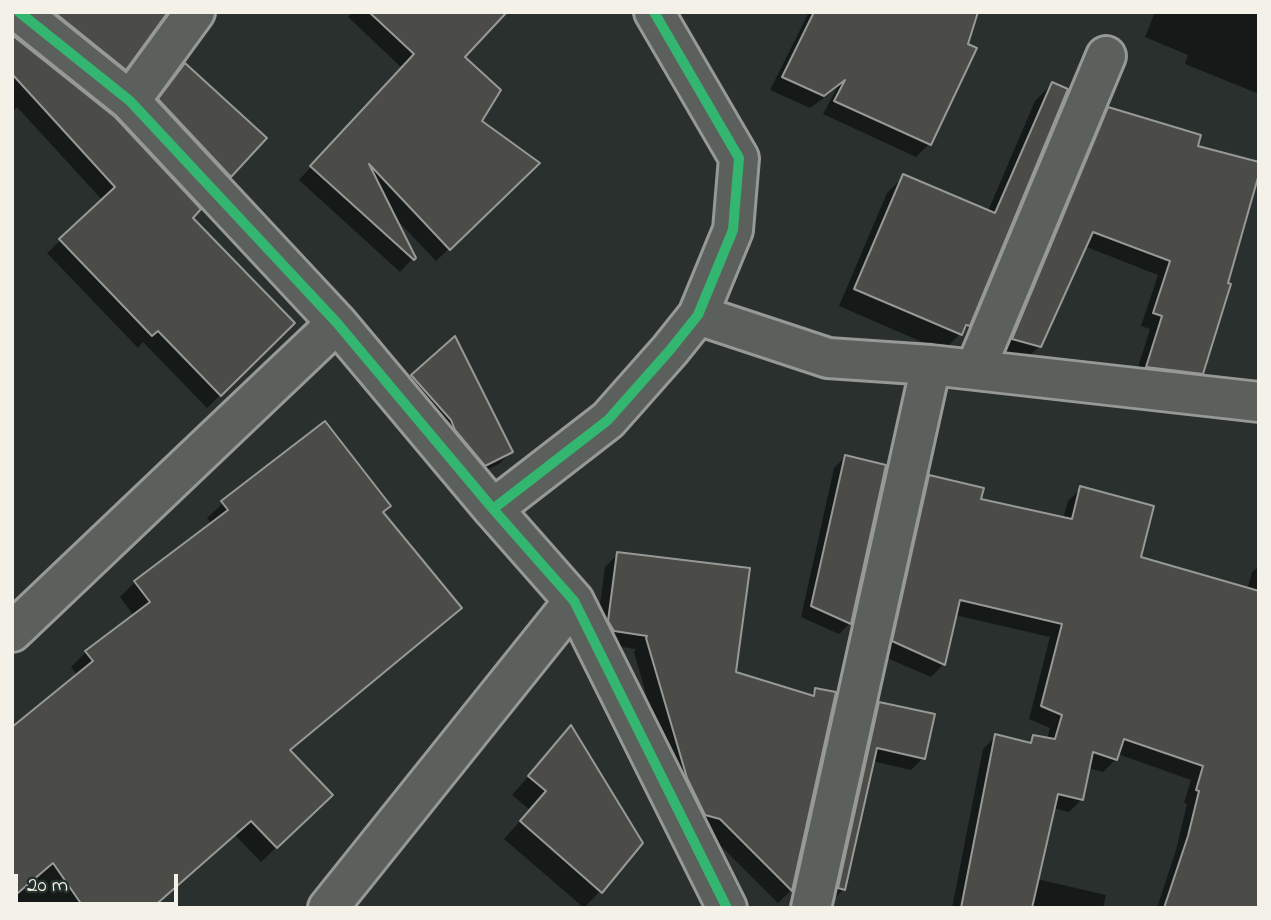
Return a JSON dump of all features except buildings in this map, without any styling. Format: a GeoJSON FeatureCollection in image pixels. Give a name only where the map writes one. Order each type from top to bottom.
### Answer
{"type":"FeatureCollection","features":[{"type":"Feature","properties":{"kind":"street"},"geometry":{"type":"LineString","coordinates":[[19,12],[130,101],[337,323],[574,601],[727,908]]}},
{"type":"Feature","properties":{"kind":"street"},"geometry":{"type":"LineString","coordinates":[[130,101],[195,12]]}},
{"type":"Feature","properties":{"kind":"street"},"geometry":{"type":"LineString","coordinates":[[493,509],[608,420],[698,315],[733,230],[739,158],[654,12]]}},
{"type":"Feature","properties":{"kind":"street"},"geometry":{"type":"LineString","coordinates":[[975,370],[1106,55]]}},
{"type":"Feature","properties":{"kind":"street"},"geometry":{"type":"LineString","coordinates":[[698,315],[828,358],[931,365],[1259,402]]}},
{"type":"Feature","properties":{"kind":"street"},"geometry":{"type":"LineString","coordinates":[[12,632],[337,323]]}},
{"type":"Feature","properties":{"kind":"street"},"geometry":{"type":"LineString","coordinates":[[811,908],[931,365]]}},
{"type":"Feature","properties":{"kind":"street"},"geometry":{"type":"LineString","coordinates":[[328,908],[574,601]]}},
{"type":"Feature","properties":{"kind":"cycle path"},"geometry":{"type":"LineString","coordinates":[[19,12],[130,101],[337,323],[574,601],[727,908]]}},
{"type":"Feature","properties":{"kind":"cycle path"},"geometry":{"type":"LineString","coordinates":[[493,509],[608,420],[670,350],[698,315],[733,230],[739,158],[654,12]]}}]}
